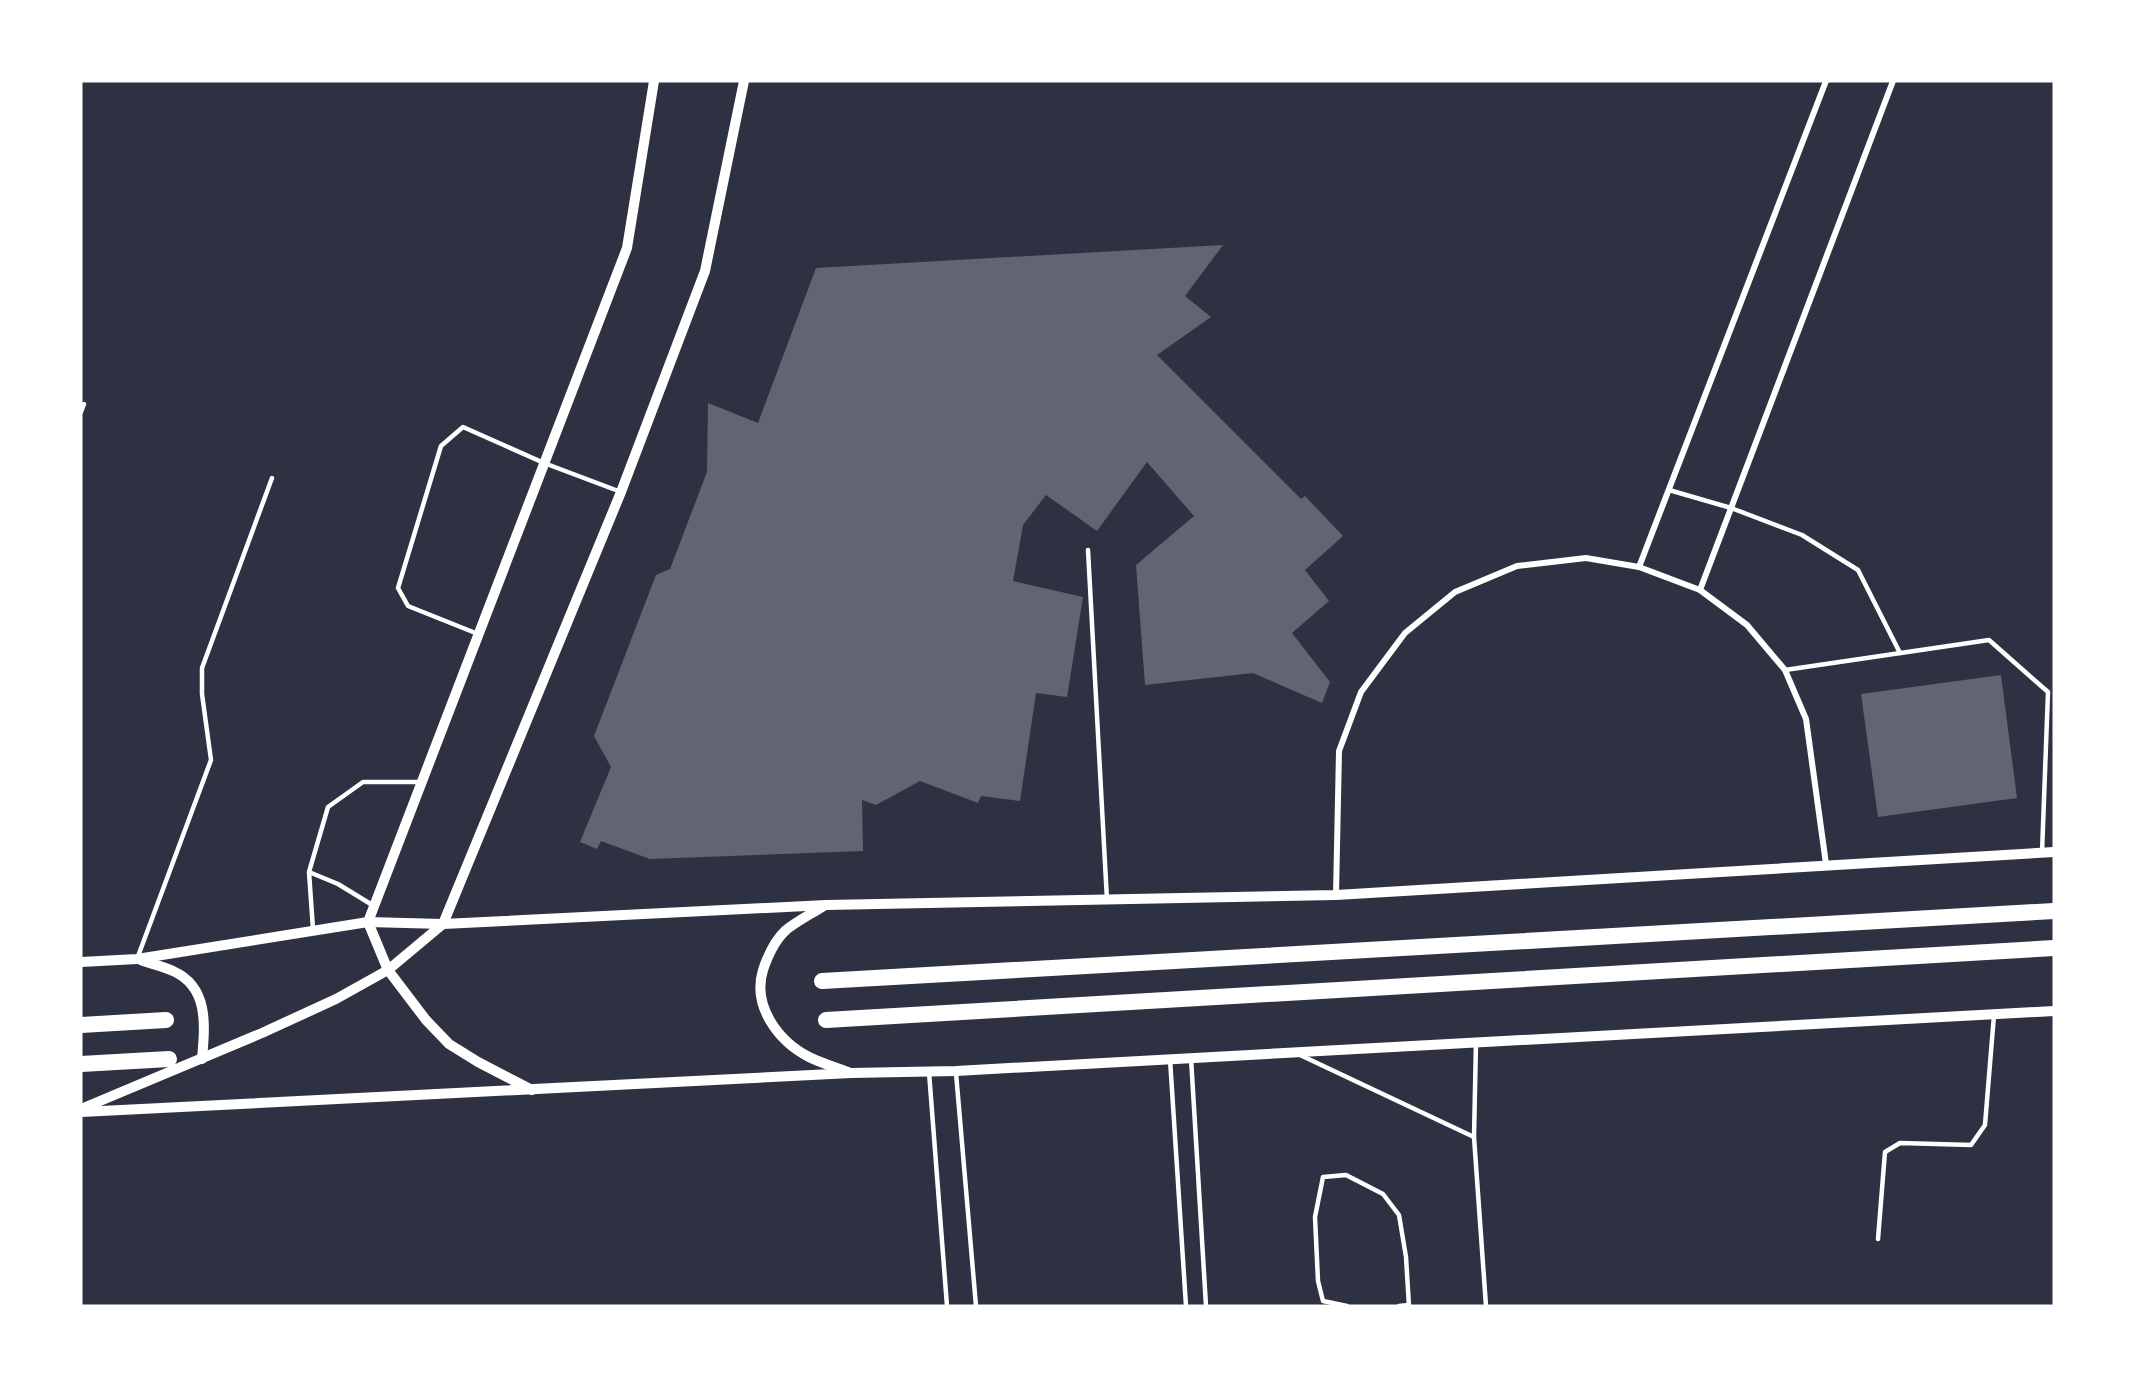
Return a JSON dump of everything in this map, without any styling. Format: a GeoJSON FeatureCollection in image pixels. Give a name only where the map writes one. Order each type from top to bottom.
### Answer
{"type":"FeatureCollection","features":[{"type":"Feature","properties":{"kind":"highway"},"geometry":{"type":"LineString","coordinates":[[822,981],[2054,911]]}},
{"type":"Feature","properties":{"kind":"highway"},"geometry":{"type":"LineString","coordinates":[[826,1020],[2054,950]]}},
{"type":"Feature","properties":{"kind":"highway"},"geometry":{"type":"LineString","coordinates":[[81,1025],[166,1020]]}},
{"type":"Feature","properties":{"kind":"highway"},"geometry":{"type":"LineString","coordinates":[[81,1064],[169,1059]]}},
{"type":"Feature","properties":{"kind":"street"},"geometry":{"type":"LineString","coordinates":[[534,1091],[478,1062],[450,1044],[426,1020],[388,970],[368,922],[627,248],[654,81]]}},
{"type":"Feature","properties":{"kind":"street"},"geometry":{"type":"LineString","coordinates":[[81,1111],[336,999],[388,970],[443,924],[621,492],[705,271],[744,81]]}},
{"type":"Feature","properties":{"kind":"street"},"geometry":{"type":"LineString","coordinates":[[1639,567],[1826,81]]}},
{"type":"Feature","properties":{"kind":"street"},"geometry":{"type":"LineString","coordinates":[[1700,590],[1893,81]]}},
{"type":"Feature","properties":{"kind":"street"},"geometry":{"type":"LineString","coordinates":[[1336,895],[1339,751],[1361,692],[1405,633],[1455,592],[1517,566],[1586,558],[1639,567],[1700,590],[1748,625],[1785,670],[1806,719],[1826,864]]}},
{"type":"Feature","properties":{"kind":"street"},"geometry":{"type":"LineString","coordinates":[[81,962],[137,959],[368,922],[443,924],[825,905],[1336,895],[2054,852]]}},
{"type":"Feature","properties":{"kind":"street"},"geometry":{"type":"LineString","coordinates":[[825,905],[786,931],[769,951],[760,978],[761,1003],[771,1023],[788,1042],[809,1057],[851,1073]]}},
{"type":"Feature","properties":{"kind":"street"},"geometry":{"type":"LineString","coordinates":[[137,959],[174,971],[192,984],[201,1001],[205,1016],[201,1059]]}},
{"type":"Feature","properties":{"kind":"street"},"geometry":{"type":"LineString","coordinates":[[81,1111],[534,1091],[851,1073],[956,1071],[2054,1011]]}},
{"type":"Feature","properties":{"kind":"lane"},"geometry":{"type":"LineString","coordinates":[[81,412],[84,404]]}},
{"type":"Feature","properties":{"kind":"lane"},"geometry":{"type":"LineString","coordinates":[[478,634],[408,606],[398,588],[441,446],[463,427],[544,463],[621,492]]}},
{"type":"Feature","properties":{"kind":"lane"},"geometry":{"type":"LineString","coordinates":[[137,959],[211,760],[202,694],[202,668],[272,478]]}},
{"type":"Feature","properties":{"kind":"lane"},"geometry":{"type":"LineString","coordinates":[[1669,489],[1731,508],[1802,535],[1858,570],[1900,653]]}},
{"type":"Feature","properties":{"kind":"lane"},"geometry":{"type":"LineString","coordinates":[[1088,550],[1107,900]]}},
{"type":"Feature","properties":{"kind":"lane"},"geometry":{"type":"LineString","coordinates":[[1785,670],[1989,640],[2048,692],[2042,853]]}},
{"type":"Feature","properties":{"kind":"lane"},"geometry":{"type":"LineString","coordinates":[[313,931],[309,872],[328,807],[363,782],[421,782]]}},
{"type":"Feature","properties":{"kind":"lane"},"geometry":{"type":"LineString","coordinates":[[309,872],[338,884],[374,906]]}},
{"type":"Feature","properties":{"kind":"lane"},"geometry":{"type":"LineString","coordinates":[[1878,1239],[1885,1152],[1900,1143],[1971,1145],[1985,1125],[1994,1015]]}},
{"type":"Feature","properties":{"kind":"lane"},"geometry":{"type":"LineString","coordinates":[[1476,1042],[1474,1137],[1486,1306]]}},
{"type":"Feature","properties":{"kind":"lane"},"geometry":{"type":"LineString","coordinates":[[1294,1053],[1474,1137]]}},
{"type":"Feature","properties":{"kind":"lane"},"geometry":{"type":"LineString","coordinates":[[1191,1058],[1206,1306]]}},
{"type":"Feature","properties":{"kind":"lane"},"geometry":{"type":"LineString","coordinates":[[1170,1059],[1186,1306]]}},
{"type":"Feature","properties":{"kind":"lane"},"geometry":{"type":"LineString","coordinates":[[956,1071],[976,1306]]}},
{"type":"Feature","properties":{"kind":"lane"},"geometry":{"type":"LineString","coordinates":[[929,1072],[947,1306]]}},
{"type":"Feature","properties":{"kind":"lane"},"geometry":{"type":"LineString","coordinates":[[1347,1306],[1323,1301],[1318,1281],[1315,1217],[1323,1177],[1346,1175],[1383,1194],[1399,1215],[1406,1257],[1409,1306],[1399,1306]]}},
{"type":"Feature","properties":{"kind":"building"},"geometry":{"type":"Polygon","coordinates":[[[1223,245],[1185,296],[1211,317],[1157,355],[1301,499],[1305,496],[1343,536],[1305,570],[1329,601],[1292,633],[1330,682],[1322,703],[1253,673],[1145,685],[1136,565],[1194,516],[1147,462],[1097,531],[1046,495],[1023,525],[1013,581],[1083,597],[1067,697],[1036,693],[1020,801],[981,796],[978,803],[920,781],[876,805],[862,800],[863,851],[650,859],[601,841],[597,849],[580,842],[611,767],[594,736],[656,575],[670,569],[707,472],[708,403],[758,423],[816,268],[1223,245]]]}},
{"type":"Feature","properties":{"kind":"building"},"geometry":{"type":"Polygon","coordinates":[[[2001,675],[2017,798],[1878,817],[1861,694],[2001,675]]]}}]}
